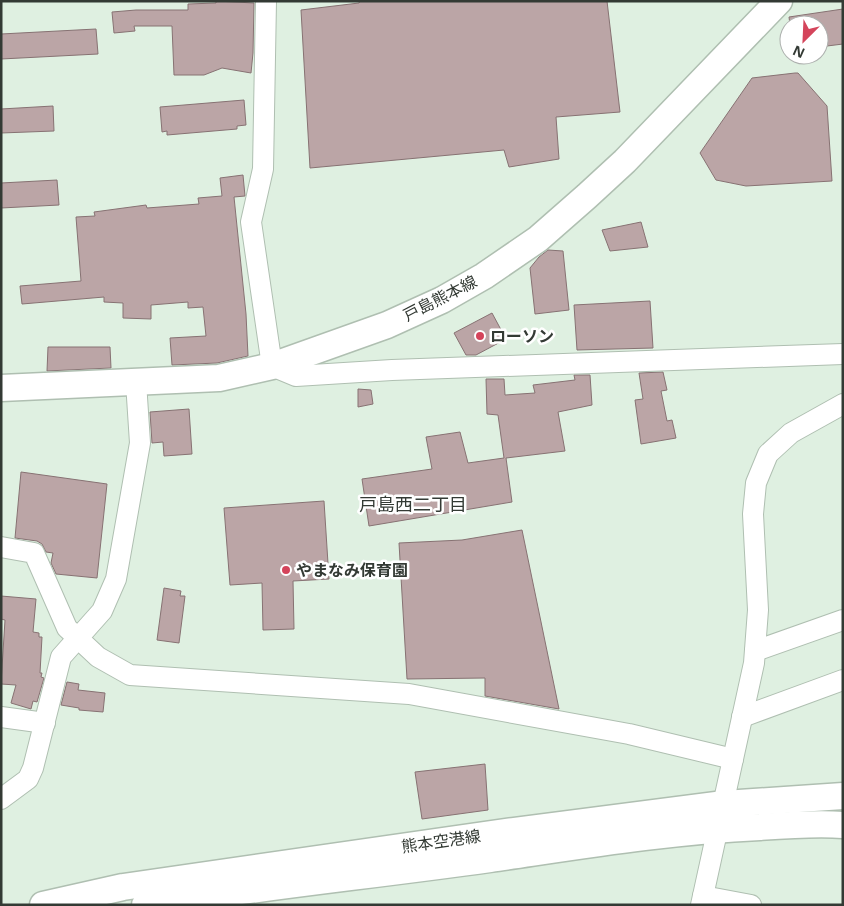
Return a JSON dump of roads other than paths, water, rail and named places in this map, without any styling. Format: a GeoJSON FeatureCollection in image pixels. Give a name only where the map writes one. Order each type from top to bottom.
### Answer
{"type":"FeatureCollection","features":[{"type":"Feature","properties":{"kind":"main road","name":"戸島熊本線"},"geometry":{"type":"LineString","coordinates":[[1,388],[219,378],[272,366],[387,325],[442,300],[484,276],[538,239],[625,161],[779,1]]}},
{"type":"Feature","properties":{"kind":"main road","name":"熊本空港線"},"geometry":{"type":"LineString","coordinates":[[145,905],[204,895],[474,861],[642,837],[721,817],[843,796]]}},
{"type":"Feature","properties":{"kind":"main road","name":"熊本空港線"},"geometry":{"type":"LineString","coordinates":[[43,905],[123,887],[503,832],[721,817],[843,825]]}},
{"type":"Feature","properties":{"kind":"street"},"geometry":{"type":"LineString","coordinates":[[266,1],[263,169],[252,222],[272,366],[296,376],[392,370],[843,354]]}},
{"type":"Feature","properties":{"kind":"street"},"geometry":{"type":"LineString","coordinates":[[1,799],[28,779],[33,768],[61,657],[102,611],[116,579],[140,443],[136,382]]}},
{"type":"Feature","properties":{"kind":"street"},"geometry":{"type":"LineString","coordinates":[[751,905],[702,900],[754,663],[758,610],[753,514],[756,483],[768,454],[791,433],[843,404]]}},
{"type":"Feature","properties":{"kind":"street"},"geometry":{"type":"LineString","coordinates":[[1,547],[34,554],[67,628],[98,657],[130,675],[409,694],[629,734],[733,759]]}},
{"type":"Feature","properties":{"kind":"street"},"geometry":{"type":"LineString","coordinates":[[755,651],[843,620]]}},
{"type":"Feature","properties":{"kind":"street"},"geometry":{"type":"LineString","coordinates":[[742,717],[843,680]]}},
{"type":"Feature","properties":{"kind":"street"},"geometry":{"type":"LineString","coordinates":[[1,717],[45,722]]}},
{"type":"Feature","properties":{"kind":"place","name":"ローソン"},"geometry":{"type":"Point","coordinates":[480,336]}},
{"type":"Feature","properties":{"kind":"place","name":"やまなみ保育園"},"geometry":{"type":"Point","coordinates":[286,570]}},
{"type":"Feature","properties":{"kind":"district","name":"戸島西二丁目"},"geometry":{"type":"Point","coordinates":[413,504]}}]}
